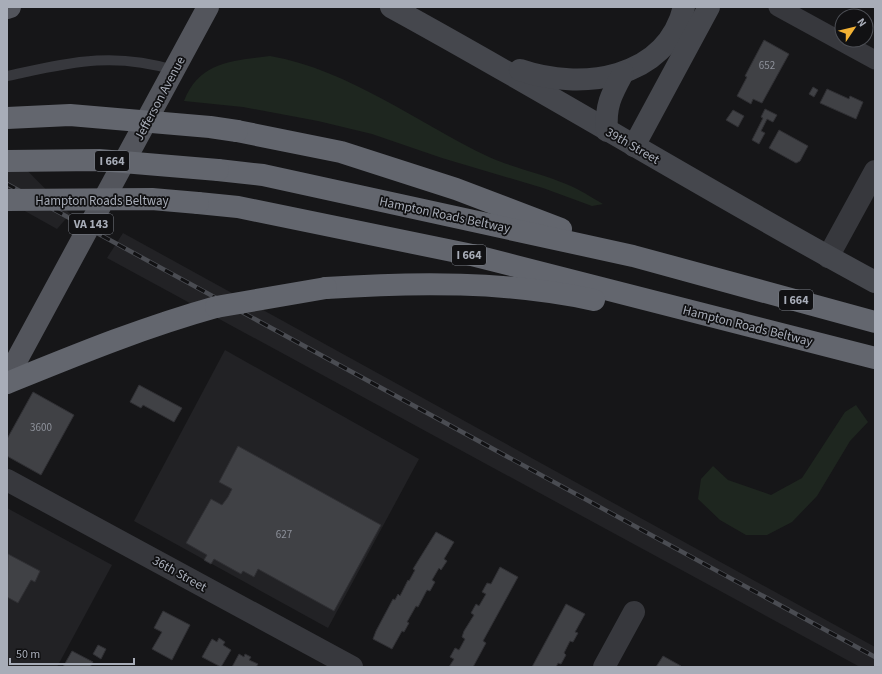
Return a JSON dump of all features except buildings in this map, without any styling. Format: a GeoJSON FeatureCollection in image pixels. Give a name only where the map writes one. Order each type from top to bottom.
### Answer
{"type":"FeatureCollection","features":[{"type":"Feature","properties":{"kind":"highway"},"geometry":{"type":"LineString","coordinates":[[7,118],[70,115],[210,126],[341,152],[456,189],[633,256]]}},
{"type":"Feature","properties":{"kind":"highway","name":"Hampton Roads Beltway"},"geometry":{"type":"LineString","coordinates":[[7,161],[99,160],[263,175],[633,256],[875,322]]}},
{"type":"Feature","properties":{"kind":"highway","name":"Hampton Roads Beltway"},"geometry":{"type":"LineString","coordinates":[[7,200],[152,199],[238,207],[428,246],[695,315],[743,324],[875,358]]}},
{"type":"Feature","properties":{"kind":"highway"},"geometry":{"type":"LineString","coordinates":[[7,383],[110,341],[168,320],[240,301],[326,288],[389,284],[459,285],[530,289],[695,315]]}},
{"type":"Feature","properties":{"kind":"main road","name":"Jefferson Avenue"},"geometry":{"type":"LineString","coordinates":[[7,378],[208,7]]}},
{"type":"Feature","properties":{"kind":"main road","name":"39th Street"},"geometry":{"type":"LineString","coordinates":[[391,7],[485,58],[634,146],[828,257],[875,282]]}},
{"type":"Feature","properties":{"kind":"main road"},"geometry":{"type":"LineString","coordinates":[[485,58],[540,77],[564,80],[591,79],[623,73],[647,60],[662,48],[673,36],[680,22],[684,7]]}},
{"type":"Feature","properties":{"kind":"main road"},"geometry":{"type":"LineString","coordinates":[[634,146],[709,7]]}},
{"type":"Feature","properties":{"kind":"main road"},"geometry":{"type":"LineString","coordinates":[[608,131],[606,113],[609,101],[623,73]]}},
{"type":"Feature","properties":{"kind":"street"},"geometry":{"type":"LineString","coordinates":[[778,7],[875,60]]}},
{"type":"Feature","properties":{"kind":"street"},"geometry":{"type":"LineString","coordinates":[[828,257],[875,171]]}},
{"type":"Feature","properties":{"kind":"street","name":"36th Street"},"geometry":{"type":"LineString","coordinates":[[7,480],[352,667]]}},
{"type":"Feature","properties":{"kind":"street"},"geometry":{"type":"LineString","coordinates":[[604,667],[634,612]]}},
{"type":"Feature","properties":{"kind":"lane"},"geometry":{"type":"LineString","coordinates":[[7,76],[79,61],[103,59],[132,61],[174,70]]}},
{"type":"Feature","properties":{"kind":"shaded area"},"geometry":{"type":"Polygon","coordinates":[[[270,56],[299,63],[328,73],[355,85],[489,157],[566,184],[603,204],[592,206],[543,188],[442,158],[372,134],[318,121],[243,107],[184,101],[191,88],[199,78],[219,65],[270,56]]]}},
{"type":"Feature","properties":{"kind":"shaded area"},"geometry":{"type":"Polygon","coordinates":[[[7,150],[70,214],[57,229],[7,201],[7,150]]]}},
{"type":"Feature","properties":{"kind":"shaded area"},"geometry":{"type":"Polygon","coordinates":[[[123,233],[875,647],[875,667],[860,667],[107,258],[123,233]]]}},
{"type":"Feature","properties":{"kind":"shaded area"},"geometry":{"type":"Polygon","coordinates":[[[225,350],[419,459],[328,628],[134,521],[225,350]]]}},
{"type":"Feature","properties":{"kind":"shaded area"},"geometry":{"type":"Polygon","coordinates":[[[856,405],[868,422],[850,441],[817,496],[792,522],[767,535],[746,535],[720,520],[698,499],[701,479],[713,466],[728,480],[771,495],[802,478],[845,412],[856,405]]]}},
{"type":"Feature","properties":{"kind":"shaded area"},"geometry":{"type":"Polygon","coordinates":[[[7,508],[112,565],[57,667],[7,667],[7,508]]]}},
{"type":"Feature","properties":{"kind":"railway"},"geometry":{"type":"LineString","coordinates":[[7,184],[875,657]]}}]}
